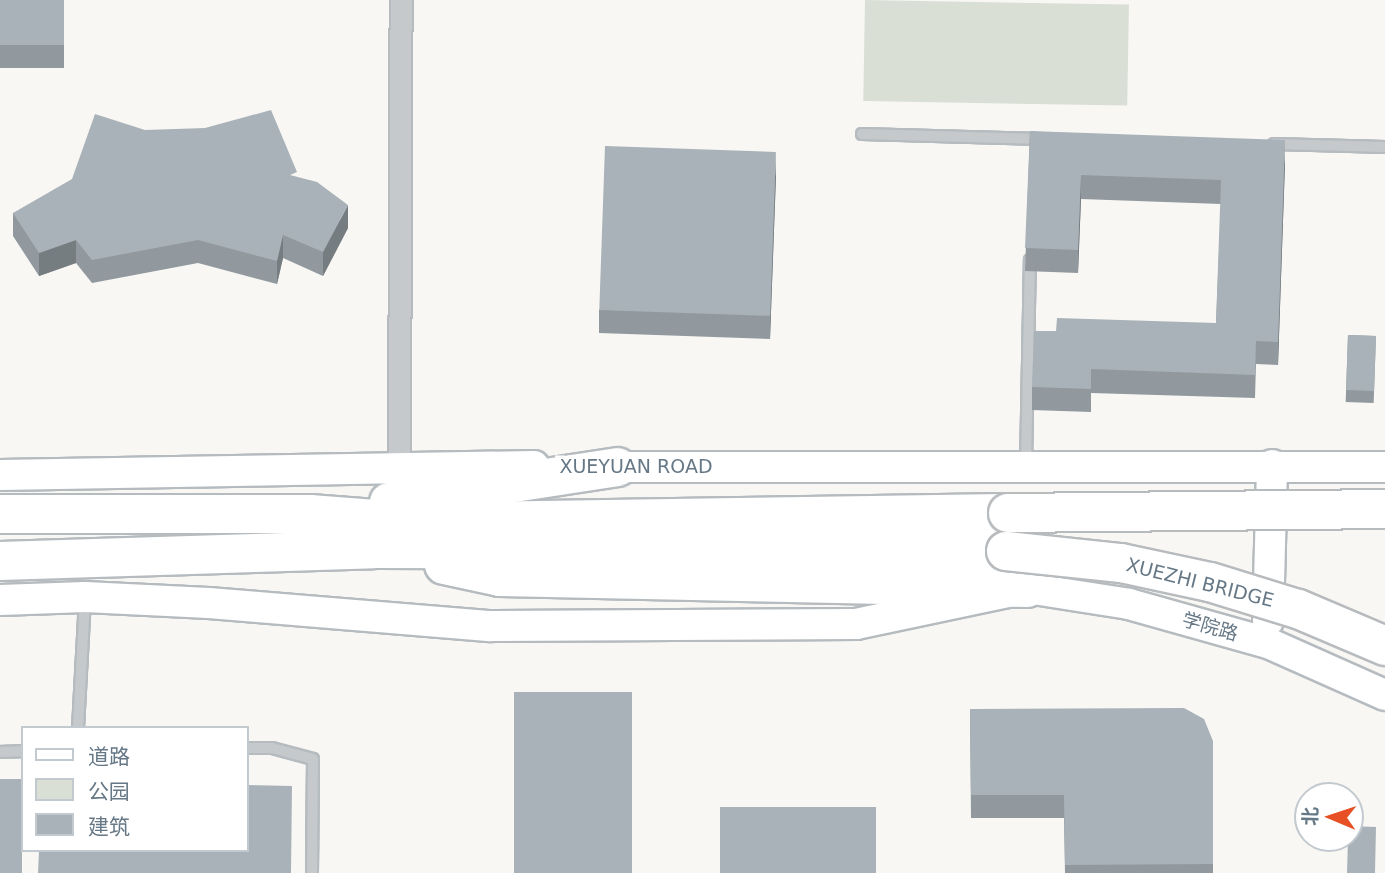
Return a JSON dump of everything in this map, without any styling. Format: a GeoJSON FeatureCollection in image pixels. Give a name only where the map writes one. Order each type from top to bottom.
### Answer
{"type":"FeatureCollection","features":[{"type":"Feature","properties":{"kind":"highway"},"geometry":{"type":"LineString","coordinates":[[310,514],[617,467]]}},
{"type":"Feature","properties":{"kind":"highway"},"geometry":{"type":"LineString","coordinates":[[0,513],[310,514],[414,522],[1385,509]]}},
{"type":"Feature","properties":{"kind":"highway"},"geometry":{"type":"LineString","coordinates":[[0,561],[65,562],[374,549],[500,577],[1027,588]]}},
{"type":"Feature","properties":{"kind":"highway","name":"XUEZHI BRIDGE"},"geometry":{"type":"LineString","coordinates":[[374,549],[1006,551],[1121,563],[1210,582],[1298,609],[1385,646]]}},
{"type":"Feature","properties":{"kind":"highway"},"geometry":{"type":"LineString","coordinates":[[0,587],[65,562]]}},
{"type":"Feature","properties":{"kind":"street"},"geometry":{"type":"LineString","coordinates":[[399,466],[401,0]]}},
{"type":"Feature","properties":{"kind":"street"},"geometry":{"type":"LineString","coordinates":[[1268,643],[1272,465],[1385,467]]}},
{"type":"Feature","properties":{"kind":"street","name":"XUEYUAN ROAD"},"geometry":{"type":"LineString","coordinates":[[0,475],[399,466],[1272,465]]}},
{"type":"Feature","properties":{"kind":"street"},"geometry":{"type":"LineString","coordinates":[[0,600],[85,597],[491,626],[856,624],[1027,588]]}},
{"type":"Feature","properties":{"kind":"street","name":"学院路"},"geometry":{"type":"LineString","coordinates":[[1027,588],[1129,604],[1268,643],[1385,695]]}},
{"type":"Feature","properties":{"kind":"lane"},"geometry":{"type":"LineString","coordinates":[[862,134],[1061,139]]}},
{"type":"Feature","properties":{"kind":"lane"},"geometry":{"type":"LineString","coordinates":[[1033,138],[1033,152]]}},
{"type":"Feature","properties":{"kind":"lane"},"geometry":{"type":"LineString","coordinates":[[1255,144],[1385,147]]}},
{"type":"Feature","properties":{"kind":"lane"},"geometry":{"type":"LineString","coordinates":[[1026,466],[1031,249]]}},
{"type":"Feature","properties":{"kind":"lane"},"geometry":{"type":"LineString","coordinates":[[78,726],[85,597]]}},
{"type":"Feature","properties":{"kind":"lane"},"geometry":{"type":"LineString","coordinates":[[248,748],[272,748],[313,759],[312,873]]}},
{"type":"Feature","properties":{"kind":"lane"},"geometry":{"type":"LineString","coordinates":[[0,752],[21,751]]}},
{"type":"Feature","properties":{"kind":"green space"},"geometry":{"type":"Polygon","coordinates":[[[865,0],[1129,5],[1127,106],[863,101],[865,0]]]}},
{"type":"Feature","properties":{"kind":"building"},"geometry":{"type":"Polygon","coordinates":[[[0,0],[64,0],[64,45],[0,45],[0,0]]]}},
{"type":"Feature","properties":{"kind":"building"},"geometry":{"type":"Polygon","coordinates":[[[271,110],[297,172],[290,175],[317,182],[348,205],[323,252],[283,235],[277,261],[198,240],[92,260],[76,240],[39,253],[13,213],[72,179],[95,114],[145,130],[205,128],[271,110]]]}},
{"type":"Feature","properties":{"kind":"building"},"geometry":{"type":"Polygon","coordinates":[[[1030,131],[1285,140],[1278,342],[1256,341],[1255,375],[1091,369],[1091,389],[1032,387],[1034,331],[1056,331],[1057,318],[1216,323],[1221,180],[1081,175],[1078,250],[1025,248],[1030,131]]]}},
{"type":"Feature","properties":{"kind":"building"},"geometry":{"type":"Polygon","coordinates":[[[605,146],[776,152],[770,316],[599,310],[605,146]]]}},
{"type":"Feature","properties":{"kind":"building"},"geometry":{"type":"Polygon","coordinates":[[[1348,335],[1376,336],[1374,391],[1346,390],[1348,335]]]}},
{"type":"Feature","properties":{"kind":"building"},"geometry":{"type":"Polygon","coordinates":[[[514,692],[632,692],[632,873],[514,873],[514,692]]]}},
{"type":"Feature","properties":{"kind":"building"},"geometry":{"type":"Polygon","coordinates":[[[1184,708],[1204,719],[1213,741],[1213,864],[1065,865],[1064,795],[971,795],[970,709],[1184,708]]]}},
{"type":"Feature","properties":{"kind":"building"},"geometry":{"type":"Polygon","coordinates":[[[0,779],[21,779],[22,873],[0,873],[0,779]]]}},
{"type":"Feature","properties":{"kind":"building"},"geometry":{"type":"Polygon","coordinates":[[[248,785],[292,786],[291,873],[38,873],[39,852],[248,852],[248,785]]]}},
{"type":"Feature","properties":{"kind":"building"},"geometry":{"type":"Polygon","coordinates":[[[720,807],[876,807],[876,873],[720,873],[720,807]]]}},
{"type":"Feature","properties":{"kind":"building"},"geometry":{"type":"Polygon","coordinates":[[[1364,827],[1376,827],[1375,873],[1347,873],[1348,852],[1364,852],[1364,827]]]}}]}
